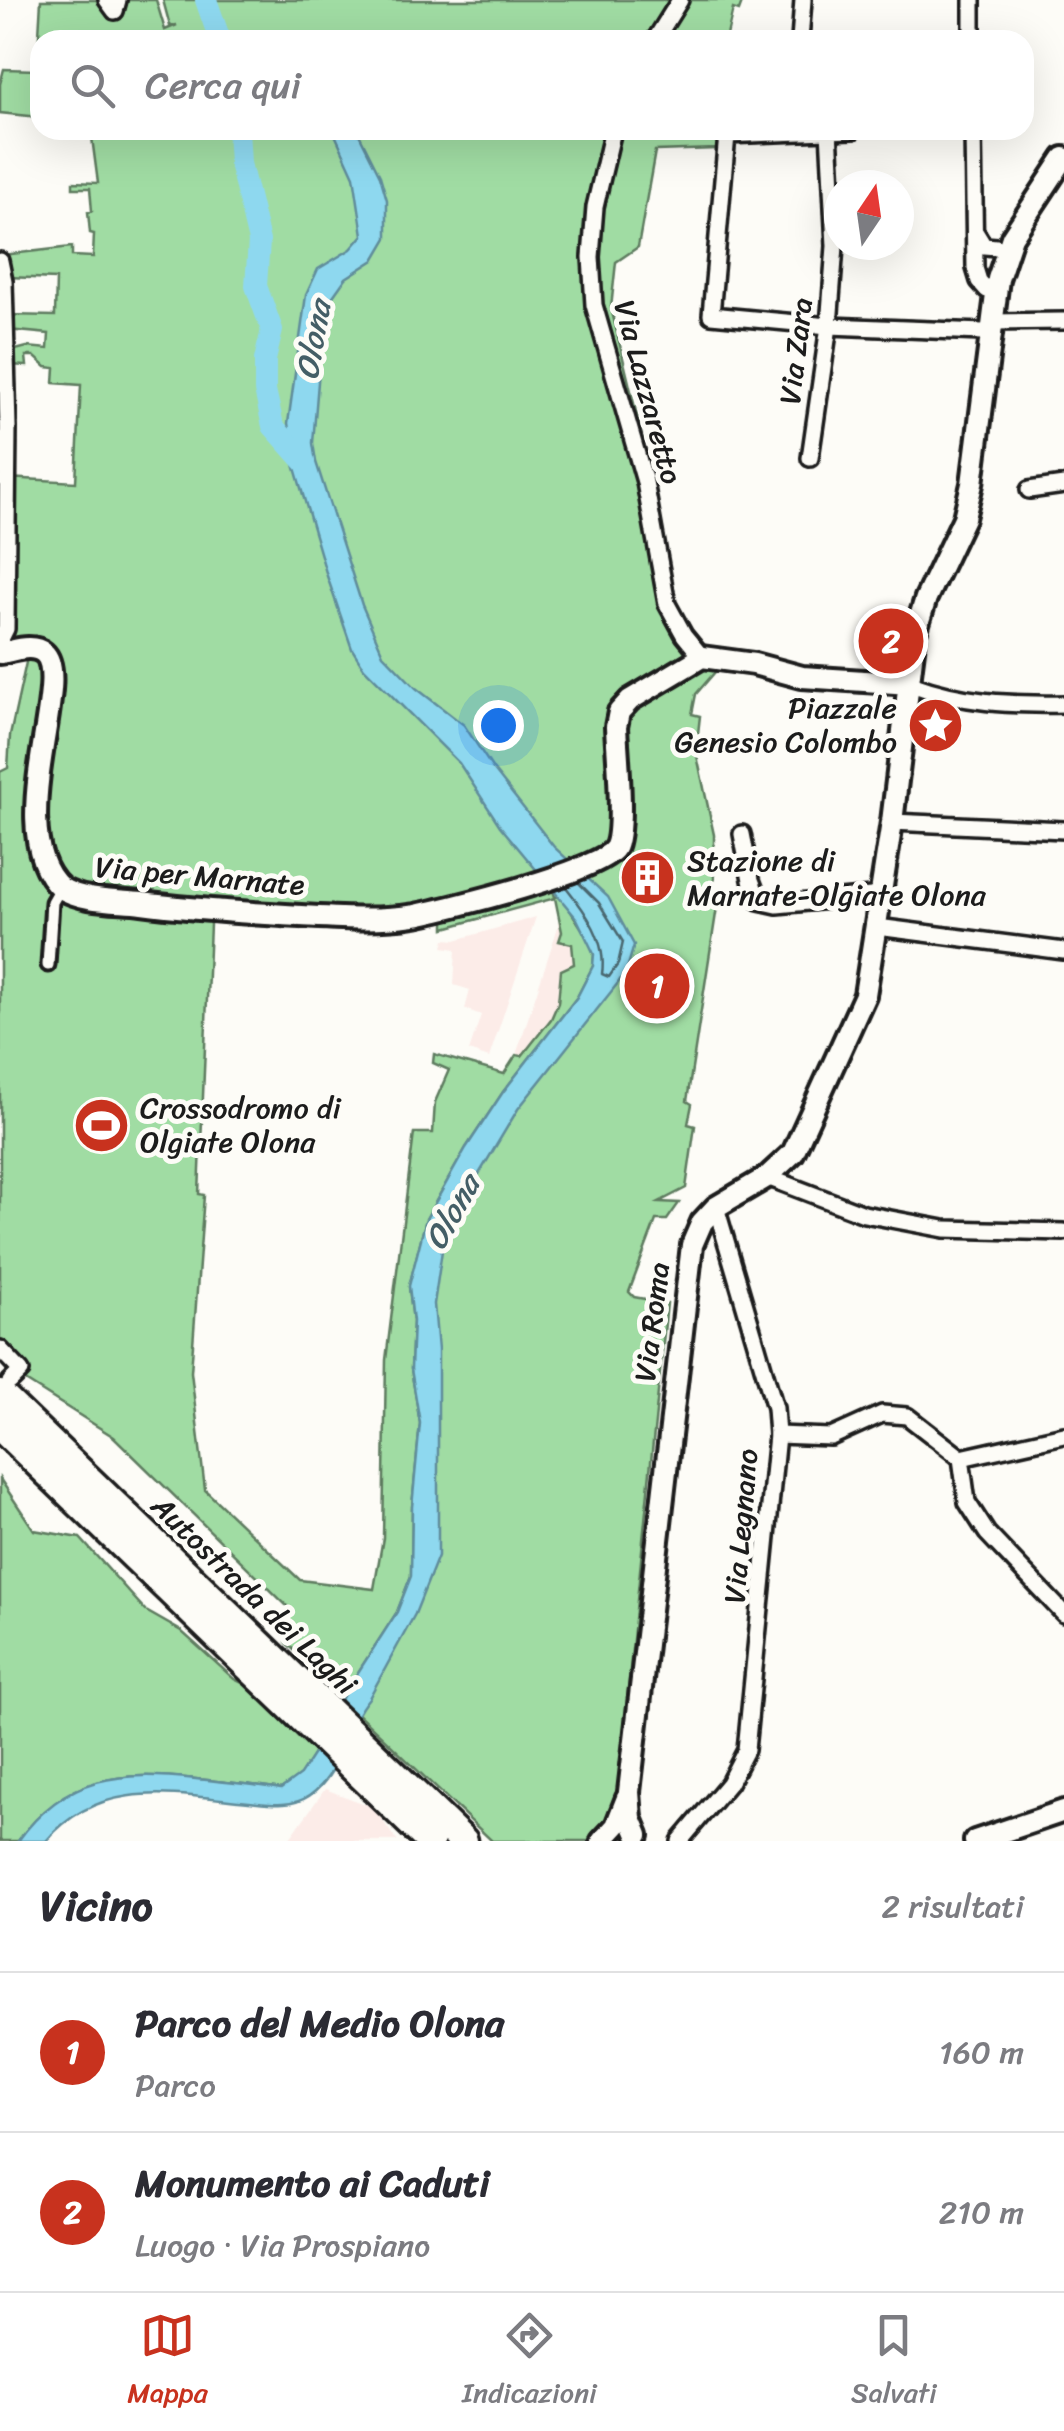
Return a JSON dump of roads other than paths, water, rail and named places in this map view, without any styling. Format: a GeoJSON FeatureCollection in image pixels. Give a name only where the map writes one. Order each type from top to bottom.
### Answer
{"type":"FeatureCollection","features":[{"type":"Feature","properties":{"kind":"highway","name":"Autostrada dei Laghi"},"geometry":{"type":"LineString","coordinates":[[5,1389],[317,1714],[374,1788],[430,1841]]}},
{"type":"Feature","properties":{"kind":"highway","name":"Autostrada dei Laghi"},"geometry":{"type":"LineString","coordinates":[[0,1426],[317,1714],[377,1758],[463,1841]]}},
{"type":"Feature","properties":{"kind":"street"},"geometry":{"type":"LineString","coordinates":[[107,0],[115,10],[118,0]]}},
{"type":"Feature","properties":{"kind":"street"},"geometry":{"type":"LineString","coordinates":[[661,30],[680,0]]}},
{"type":"Feature","properties":{"kind":"street"},"geometry":{"type":"LineString","coordinates":[[801,30],[803,0]]}},
{"type":"Feature","properties":{"kind":"street"},"geometry":{"type":"LineString","coordinates":[[972,0],[972,30]]}},
{"type":"Feature","properties":{"kind":"street","name":"Via Lazzaretto"},"geometry":{"type":"LineString","coordinates":[[611,140],[595,206],[591,257],[594,305],[645,482],[667,604],[684,636],[702,657]]}},
{"type":"Feature","properties":{"kind":"street"},"geometry":{"type":"LineString","coordinates":[[727,140],[711,315],[829,326],[988,327],[1064,322]]}},
{"type":"Feature","properties":{"kind":"street","name":"Via Zara"},"geometry":{"type":"LineString","coordinates":[[810,458],[829,326],[835,246],[830,140]]}},
{"type":"Feature","properties":{"kind":"street"},"geometry":{"type":"LineString","coordinates":[[973,140],[976,275],[987,290]]}},
{"type":"Feature","properties":{"kind":"street"},"geometry":{"type":"LineString","coordinates":[[988,327],[987,290],[997,247],[1064,158]]}},
{"type":"Feature","properties":{"kind":"street"},"geometry":{"type":"LineString","coordinates":[[716,1207],[767,1177],[792,1153],[865,995],[882,895],[914,640],[926,598],[964,518],[972,484],[988,327],[1004,256],[1028,209]]}},
{"type":"Feature","properties":{"kind":"street"},"geometry":{"type":"LineString","coordinates":[[976,233],[984,246],[997,247]]}},
{"type":"Feature","properties":{"kind":"street"},"geometry":{"type":"LineString","coordinates":[[0,262],[4,280],[8,428],[6,629],[0,640]]}},
{"type":"Feature","properties":{"kind":"street"},"geometry":{"type":"LineString","coordinates":[[1028,490],[1064,486]]}},
{"type":"Feature","properties":{"kind":"street"},"geometry":{"type":"LineString","coordinates":[[879,682],[897,667],[914,640]]}},
{"type":"Feature","properties":{"kind":"street","name":"Via per Marnate"},"geometry":{"type":"LineString","coordinates":[[0,654],[31,648],[46,655],[50,663],[30,763],[25,823],[34,854],[60,888],[85,897],[209,911],[348,919],[414,915],[541,881],[594,864],[609,854],[617,841],[619,712],[663,678],[702,657]]}},
{"type":"Feature","properties":{"kind":"street"},"geometry":{"type":"LineString","coordinates":[[702,657],[802,676],[911,684],[948,697],[980,702],[1064,704]]}},
{"type":"Feature","properties":{"kind":"street"},"geometry":{"type":"LineString","coordinates":[[892,822],[1064,830]]}},
{"type":"Feature","properties":{"kind":"street"},"geometry":{"type":"LineString","coordinates":[[742,834],[758,901],[777,905],[882,895]]}},
{"type":"Feature","properties":{"kind":"street"},"geometry":{"type":"LineString","coordinates":[[48,964],[52,902],[60,888]]}},
{"type":"Feature","properties":{"kind":"street"},"geometry":{"type":"LineString","coordinates":[[877,927],[1064,950]]}},
{"type":"Feature","properties":{"kind":"street"},"geometry":{"type":"LineString","coordinates":[[767,1177],[864,1214],[944,1229],[1064,1232]]}},
{"type":"Feature","properties":{"kind":"street","name":"Via Legnano"},"geometry":{"type":"LineString","coordinates":[[680,1839],[737,1772],[746,1750],[777,1435],[775,1408],[716,1207]]}},
{"type":"Feature","properties":{"kind":"street","name":"Via Roma"},"geometry":{"type":"LineString","coordinates":[[642,1838],[629,1809],[630,1792],[688,1261],[702,1222],[716,1207]]}},
{"type":"Feature","properties":{"kind":"street"},"geometry":{"type":"LineString","coordinates":[[0,1349],[21,1370],[5,1389]]}},
{"type":"Feature","properties":{"kind":"street"},"geometry":{"type":"LineString","coordinates":[[777,1435],[831,1437],[882,1414],[907,1416],[961,1458],[967,1502],[987,1534],[1064,1614]]}},
{"type":"Feature","properties":{"kind":"street"},"geometry":{"type":"LineString","coordinates":[[961,1458],[1064,1435]]}},
{"type":"Feature","properties":{"kind":"street","name":"Via Roma"},"geometry":{"type":"LineString","coordinates":[[607,1837],[630,1792]]}},
{"type":"Feature","properties":{"kind":"street"},"geometry":{"type":"LineString","coordinates":[[976,1841],[1064,1811]]}},
{"type":"Feature","properties":{"kind":"street","name":"Via Roma"},"geometry":{"type":"LineString","coordinates":[[607,1837],[630,1831],[642,1838]]}},
{"type":"Feature","properties":{"kind":"water"},"geometry":{"type":"Polygon","coordinates":[[[338,140],[362,140],[387,200],[387,238],[374,260],[346,278],[324,309],[313,443],[362,605],[383,654],[416,688],[464,725],[554,847],[608,897],[634,945],[618,983],[518,1109],[443,1244],[434,1304],[438,1350],[438,1556],[415,1614],[329,1775],[309,1796],[287,1804],[167,1794],[115,1799],[90,1807],[67,1821],[46,1841],[18,1841],[56,1802],[97,1782],[143,1776],[281,1789],[300,1775],[344,1694],[397,1612],[411,1576],[412,1507],[420,1423],[411,1369],[413,1321],[409,1286],[426,1219],[466,1148],[503,1092],[577,997],[593,966],[594,954],[577,919],[500,826],[459,763],[364,668],[352,649],[327,576],[293,461],[288,423],[306,295],[318,269],[351,249],[363,235],[354,176],[338,140]]]}},
{"type":"Feature","properties":{"kind":"waterway","name":"Olona"},"geometry":{"type":"LineString","coordinates":[[206,0],[216,30]]}},
{"type":"Feature","properties":{"kind":"waterway","name":"Olona"},"geometry":{"type":"LineString","coordinates":[[239,140],[240,163],[259,241],[256,286],[272,330],[265,360],[265,390],[273,426],[304,461]]}},
{"type":"Feature","properties":{"kind":"place","name":"Monumento ai Caduti"},"geometry":{"type":"Point","coordinates":[891,641]}},
{"type":"Feature","properties":{"kind":"place","name":"Piazzale Genesio Colombo"},"geometry":{"type":"Point","coordinates":[936,725]}},
{"type":"Feature","properties":{"kind":"place","name":"Stazione di Marnate-Olgiate Olona"},"geometry":{"type":"Point","coordinates":[648,878]}},
{"type":"Feature","properties":{"kind":"place","name":"Parco del Medio Olona"},"geometry":{"type":"Point","coordinates":[657,986]}},
{"type":"Feature","properties":{"kind":"place","name":"Crossodromo di Olgiate Olona"},"geometry":{"type":"Point","coordinates":[101,1125]}}]}
